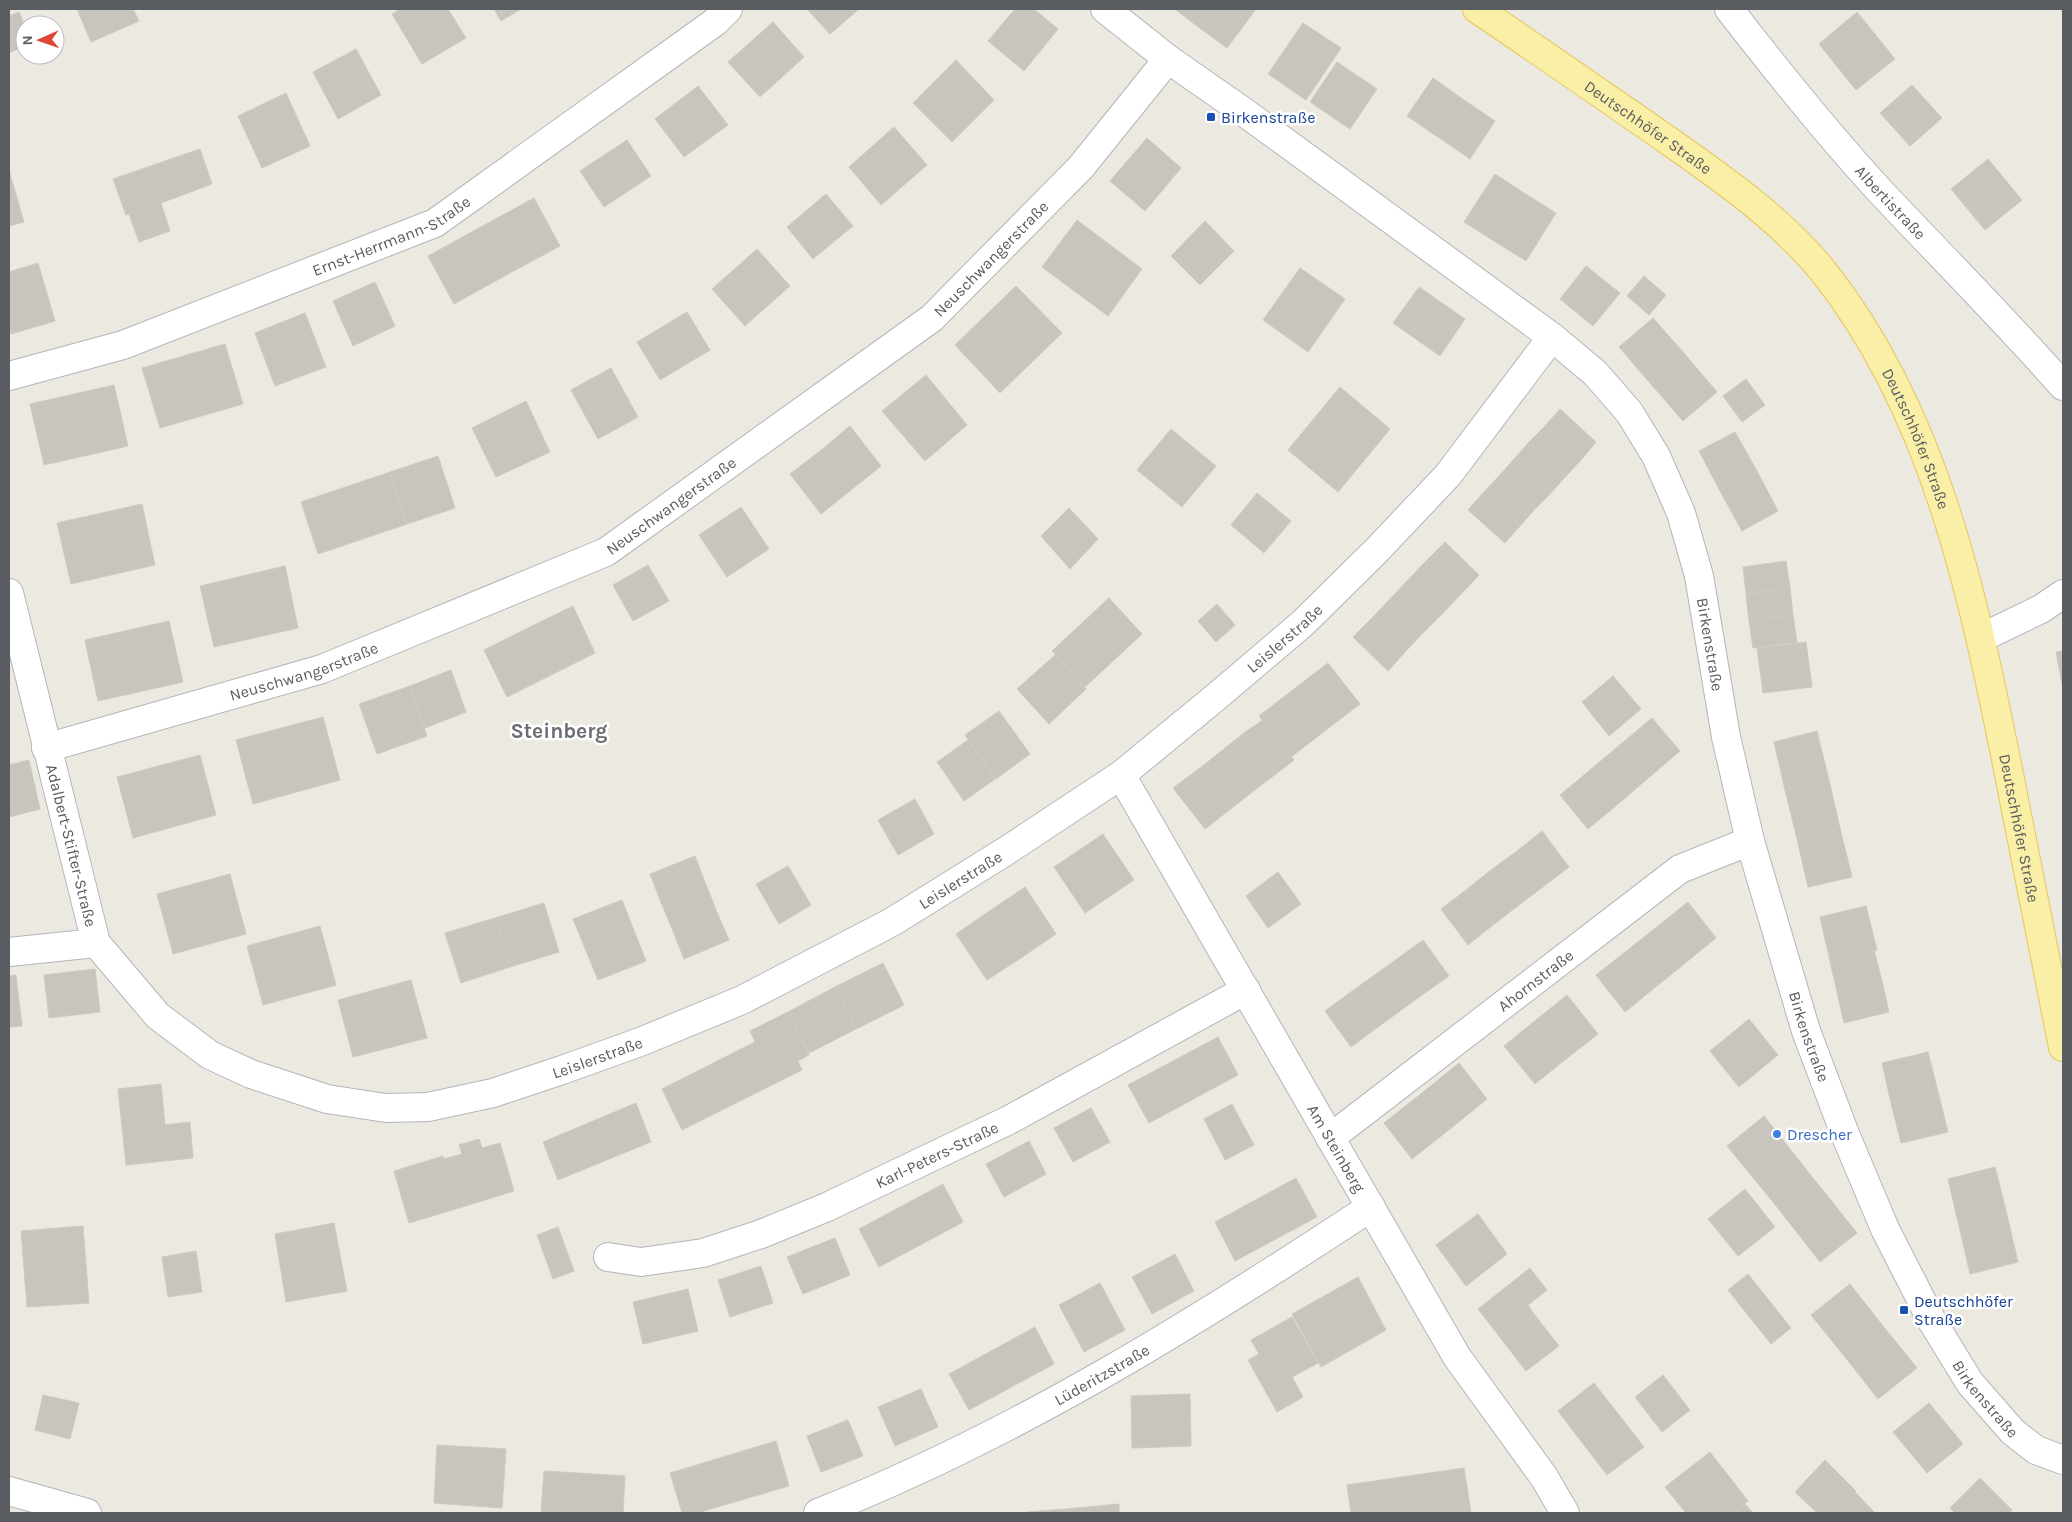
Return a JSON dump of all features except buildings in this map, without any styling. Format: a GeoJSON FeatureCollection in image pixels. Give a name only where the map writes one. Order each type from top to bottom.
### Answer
{"type":"FeatureCollection","features":[{"type":"Feature","properties":{"kind":"main road","name":"Deutschhöfer Straße"},"geometry":{"type":"LineString","coordinates":[[1477,9],[1712,171],[1750,201],[1792,238],[1822,270],[1848,306],[1874,348],[1918,434],[1937,484],[1953,536],[1980,638],[2063,1047]]}},
{"type":"Feature","properties":{"kind":"street","name":"Ernst-Herrmann-Straße"},"geometry":{"type":"LineString","coordinates":[[9,376],[123,345],[434,223],[715,22],[728,9]]}},
{"type":"Feature","properties":{"kind":"street","name":"Birkenstraße"},"geometry":{"type":"LineString","coordinates":[[1105,9],[1168,59],[1244,112],[1552,337],[1595,373],[1629,412],[1656,456],[1681,513],[1699,576],[1726,737],[1750,841],[1806,1031],[1845,1134],[1885,1229],[1911,1282],[1932,1321],[1970,1383],[2013,1432],[2036,1450],[2063,1460]]}},
{"type":"Feature","properties":{"kind":"street","name":"Albertistraße"},"geometry":{"type":"LineString","coordinates":[[1729,9],[1788,86],[1879,189],[1954,266],[2063,386]]}},
{"type":"Feature","properties":{"kind":"street","name":"Neuschwangerstraße"},"geometry":{"type":"LineString","coordinates":[[46,748],[322,669],[606,552],[932,318],[1081,167],[1168,59]]}},
{"type":"Feature","properties":{"kind":"street","name":"Leislerstraße"},"geometry":{"type":"LineString","coordinates":[[210,1055],[251,1074],[327,1099],[386,1108],[428,1107],[493,1093],[632,1045],[742,1000],[892,922],[1006,851],[1121,775],[1216,698],[1303,622],[1377,550],[1448,475],[1552,337]]}},
{"type":"Feature","properties":{"kind":"street"},"geometry":{"type":"LineString","coordinates":[[1980,638],[2041,609],[2063,594]]}},
{"type":"Feature","properties":{"kind":"street","name":"Adalbert-Stifter-Straße"},"geometry":{"type":"LineString","coordinates":[[9,598],[96,943],[158,1016],[210,1055]]}},
{"type":"Feature","properties":{"kind":"street","name":"Am Steinberg"},"geometry":{"type":"LineString","coordinates":[[1121,775],[1457,1357],[1544,1478],[1565,1513]]}},
{"type":"Feature","properties":{"kind":"street","name":"Ahornstraße"},"geometry":{"type":"LineString","coordinates":[[1330,1138],[1680,869],[1750,841]]}},
{"type":"Feature","properties":{"kind":"street"},"geometry":{"type":"LineString","coordinates":[[9,952],[96,943]]}},
{"type":"Feature","properties":{"kind":"street","name":"Karl-Peters-Straße"},"geometry":{"type":"LineString","coordinates":[[608,1257],[640,1262],[703,1253],[761,1234],[827,1207],[1009,1120],[1246,990]]}},
{"type":"Feature","properties":{"kind":"street","name":"Lüderitzstraße"},"geometry":{"type":"LineString","coordinates":[[818,1513],[909,1474],[1077,1389],[1257,1282],[1371,1207]]}},
{"type":"Feature","properties":{"kind":"street"},"geometry":{"type":"LineString","coordinates":[[9,1491],[87,1513]]}},
{"type":"Feature","properties":{"kind":"place","name":"Birkenstraße"},"geometry":{"type":"Point","coordinates":[1211,117]}},
{"type":"Feature","properties":{"kind":"place","name":"Drescher"},"geometry":{"type":"Point","coordinates":[1777,1134]}},
{"type":"Feature","properties":{"kind":"place","name":"Deutschhöfer Straße"},"geometry":{"type":"Point","coordinates":[1904,1310]}},
{"type":"Feature","properties":{"kind":"district","name":"Steinberg"},"geometry":{"type":"Point","coordinates":[559,731]}}]}
